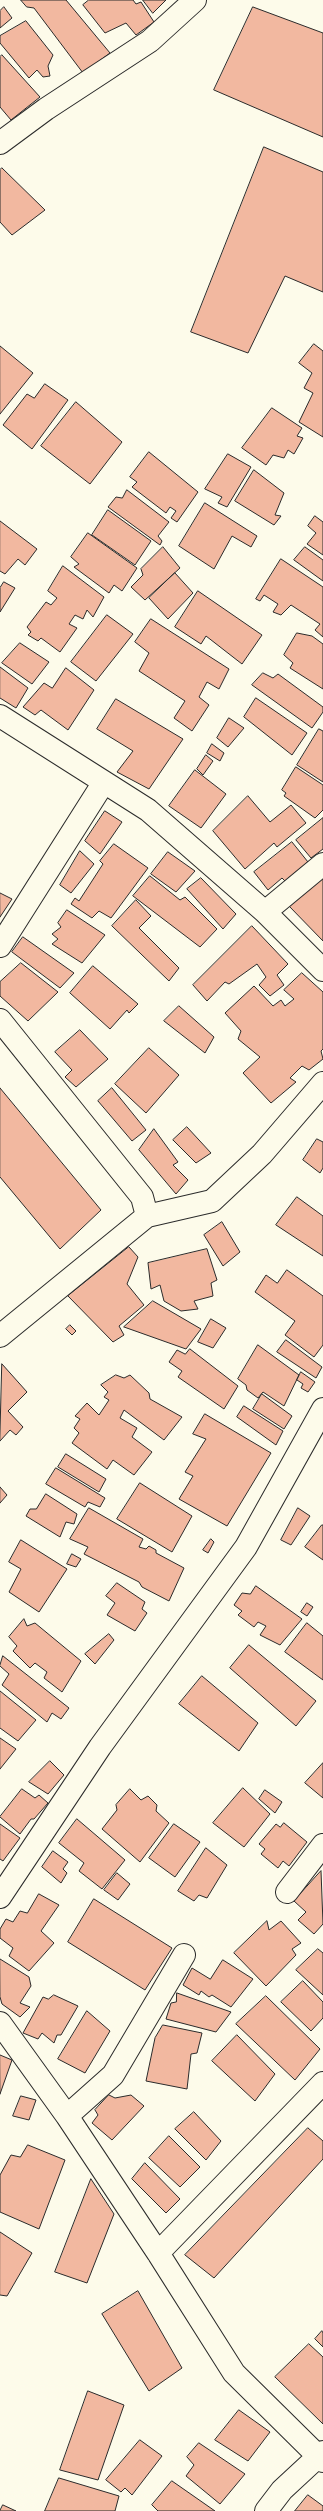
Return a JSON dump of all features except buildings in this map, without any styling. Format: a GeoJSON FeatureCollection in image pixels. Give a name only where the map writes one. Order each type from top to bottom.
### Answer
{"type":"FeatureCollection","features":[{"type":"Feature","properties":{"kind":"street"},"geometry":{"type":"LineString","coordinates":[[0,143],[46,109],[150,41],[194,0]]}},
{"type":"Feature","properties":{"kind":"street"},"geometry":{"type":"LineString","coordinates":[[0,716],[148,810],[265,912],[323,970]]}},
{"type":"Feature","properties":{"kind":"street"},"geometry":{"type":"LineString","coordinates":[[0,946],[104,782]]}},
{"type":"Feature","properties":{"kind":"street"},"geometry":{"type":"LineString","coordinates":[[265,912],[323,864]]}},
{"type":"Feature","properties":{"kind":"street"},"geometry":{"type":"LineString","coordinates":[[0,1020],[142,1197],[147,1216]]}},
{"type":"Feature","properties":{"kind":"street"},"geometry":{"type":"LineString","coordinates":[[0,1336],[147,1216],[212,1201],[262,1154],[323,1083]]}},
{"type":"Feature","properties":{"kind":"street"},"geometry":{"type":"LineString","coordinates":[[0,1897],[100,1747],[246,1547],[323,1409]]}},
{"type":"Feature","properties":{"kind":"street"},"geometry":{"type":"LineString","coordinates":[[287,1892],[323,1845]]}},
{"type":"Feature","properties":{"kind":"street"},"geometry":{"type":"LineString","coordinates":[[67,2116],[113,2075],[184,1955]]}},
{"type":"Feature","properties":{"kind":"street"},"geometry":{"type":"LineString","coordinates":[[0,2022],[67,2116],[158,2253],[234,2372],[321,2456],[282,2490],[266,2511]]}},
{"type":"Feature","properties":{"kind":"street"},"geometry":{"type":"LineString","coordinates":[[158,2253],[323,2083]]}}]}
